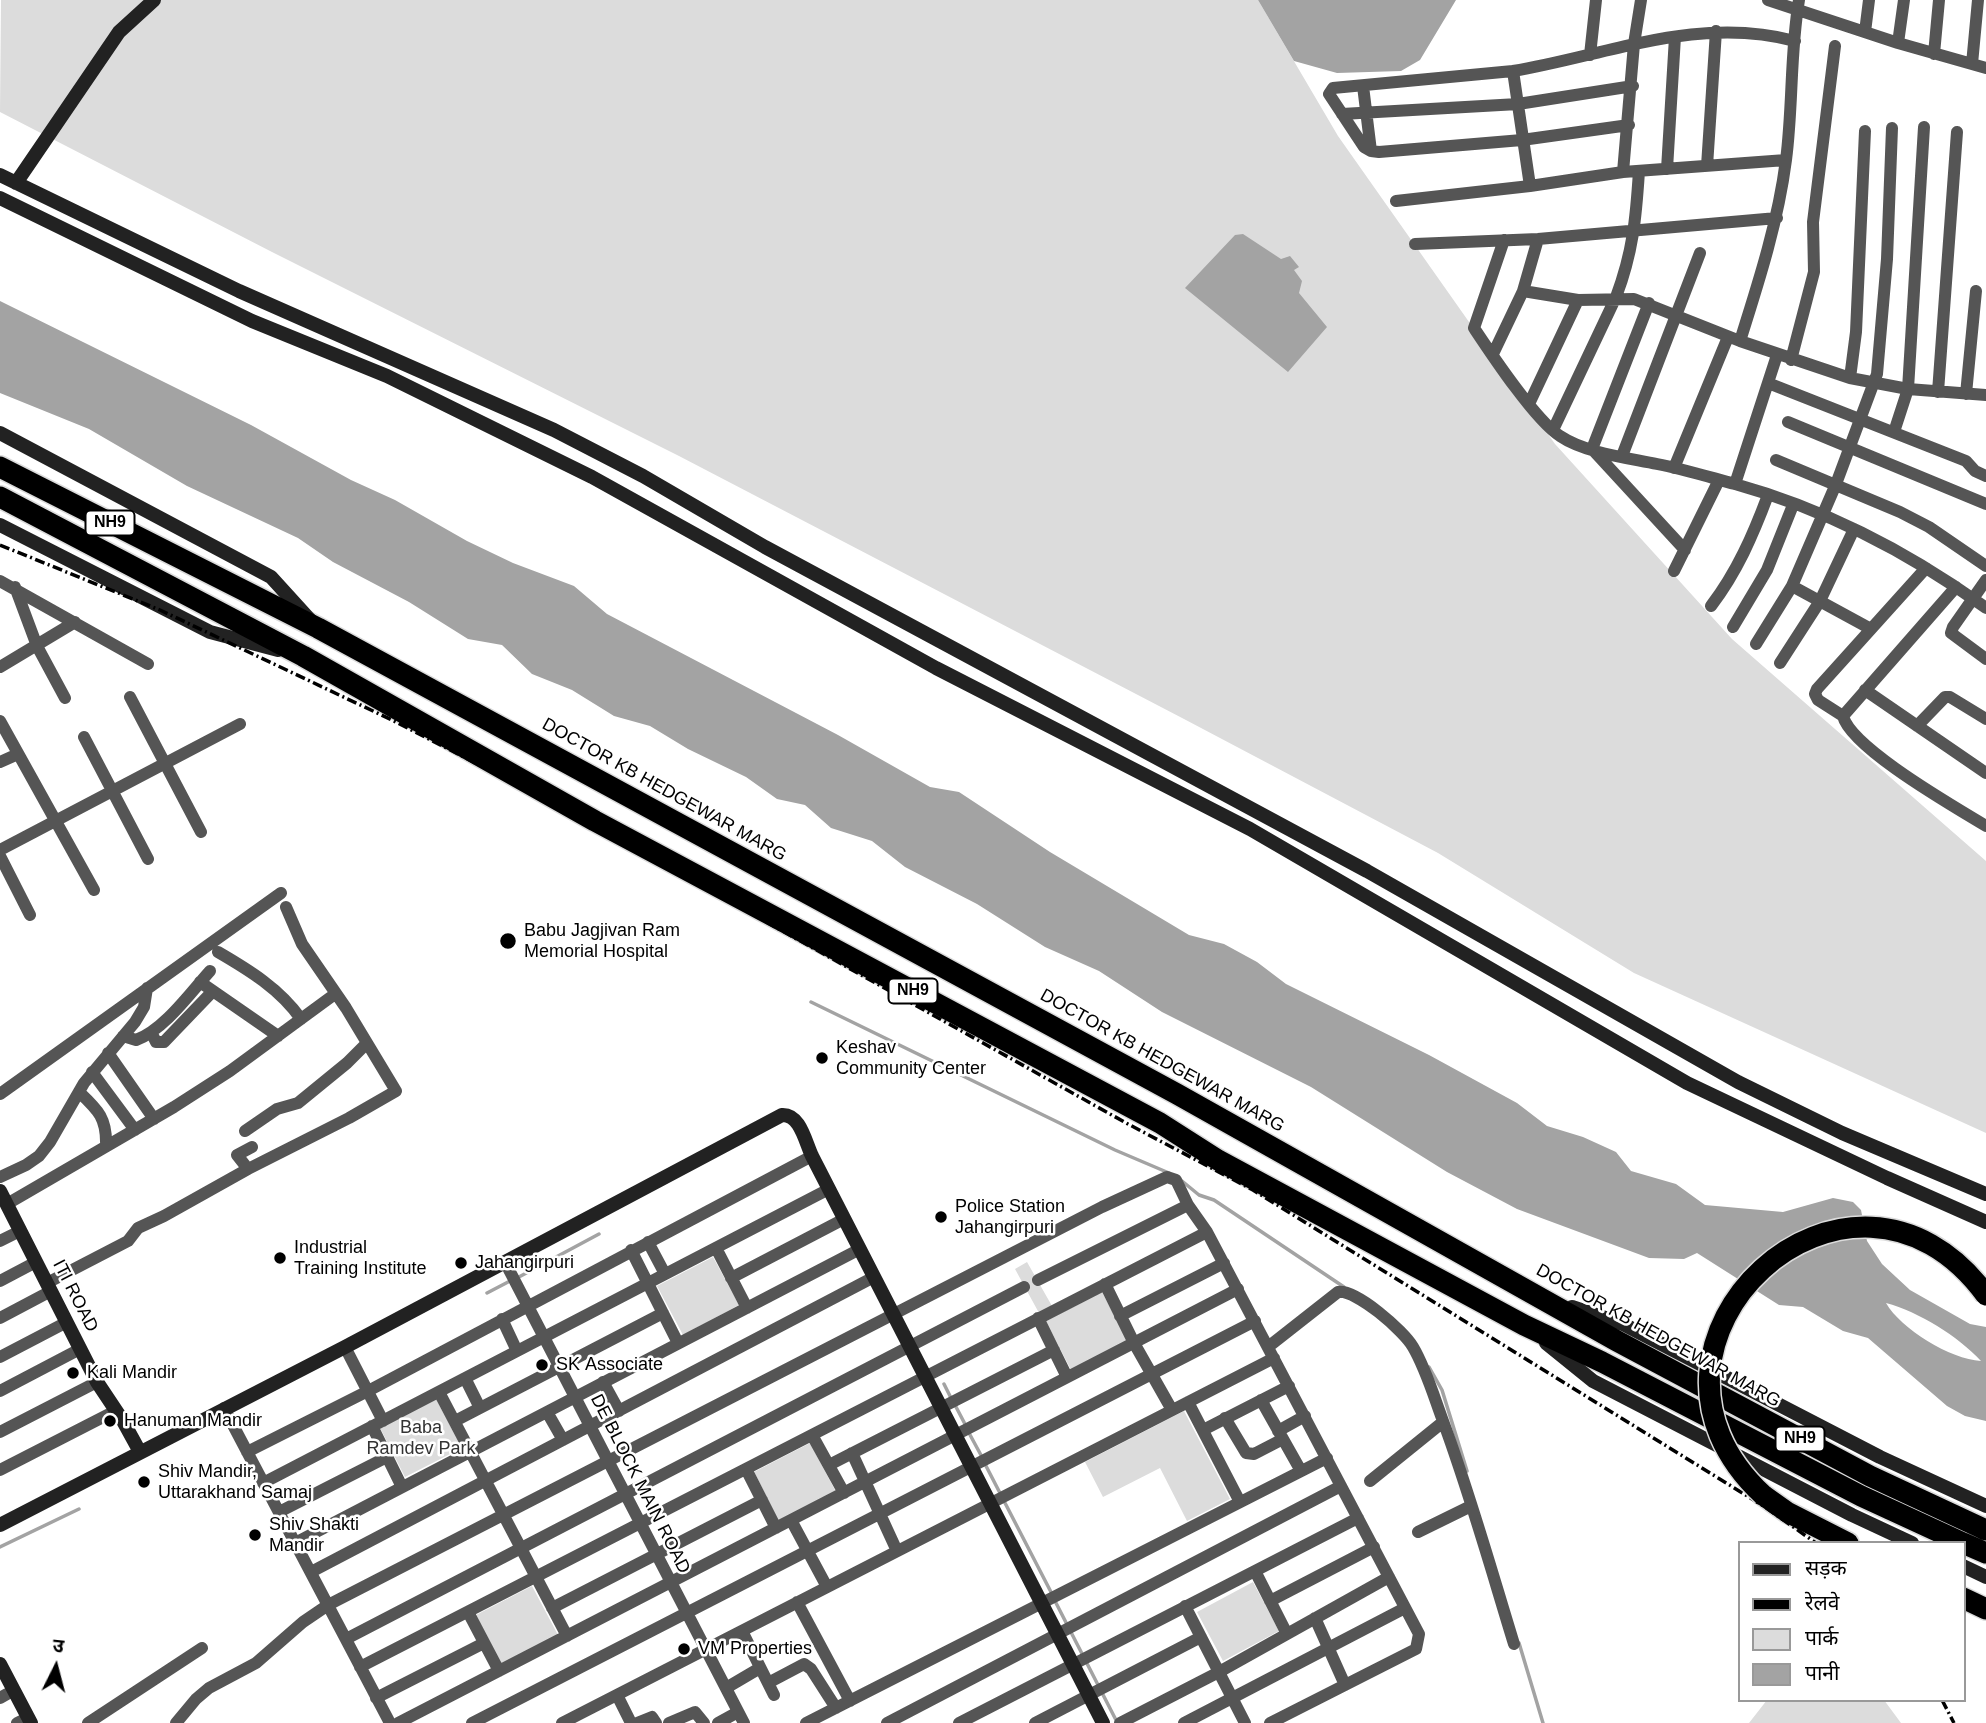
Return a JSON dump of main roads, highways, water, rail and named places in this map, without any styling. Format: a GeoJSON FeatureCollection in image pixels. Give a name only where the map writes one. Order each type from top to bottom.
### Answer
{"type":"FeatureCollection","features":[{"type":"Feature","properties":{"kind":"highway","name":"NH9"},"geometry":{"type":"LineString","coordinates":[[0,467],[318,628]]}},
{"type":"Feature","properties":{"kind":"highway","name":"NH9"},"geometry":{"type":"LineString","coordinates":[[0,497],[303,656],[595,821],[1160,1123],[1218,1160],[1524,1325],[1602,1362],[1861,1496],[1959,1541]]}},
{"type":"Feature","properties":{"kind":"highway","name":"DOCTOR KB HEDGEWAR MARG"},"geometry":{"type":"LineString","coordinates":[[318,628],[1177,1094],[1617,1341],[1870,1476],[1986,1530]]}},
{"type":"Feature","properties":{"kind":"highway"},"geometry":{"type":"LineString","coordinates":[[1844,1541],[1787,1512],[1763,1496],[1729,1454],[1716,1424],[1710,1374],[1717,1338],[1730,1306],[1764,1265],[1793,1245],[1809,1237],[1851,1228],[1874,1227],[1926,1242],[1951,1257],[1972,1275],[1986,1295]]}},
{"type":"Feature","properties":{"kind":"highway","name":"NH9"},"geometry":{"type":"LineString","coordinates":[[1965,1544],[1986,1553]]}},
{"type":"Feature","properties":{"kind":"highway"},"geometry":{"type":"LineString","coordinates":[[1965,1599],[1986,1609]]}},
{"type":"Feature","properties":{"kind":"main road"},"geometry":{"type":"LineString","coordinates":[[16,183],[119,32],[154,0]]}},
{"type":"Feature","properties":{"kind":"main road"},"geometry":{"type":"LineString","coordinates":[[0,176],[239,291],[577,442],[643,476],[765,547],[1367,871],[1738,1082],[1842,1133],[1986,1194]]}},
{"type":"Feature","properties":{"kind":"main road"},"geometry":{"type":"LineString","coordinates":[[0,198],[230,311],[387,376],[592,477],[936,668],[1250,829],[1687,1083],[1986,1222]]}},
{"type":"Feature","properties":{"kind":"main road"},"geometry":{"type":"LineString","coordinates":[[230,311],[239,291]]}},
{"type":"Feature","properties":{"kind":"main road"},"geometry":{"type":"LineString","coordinates":[[0,433],[271,577],[318,628]]}},
{"type":"Feature","properties":{"kind":"main road"},"geometry":{"type":"LineString","coordinates":[[0,525],[210,632],[303,656]]}},
{"type":"Feature","properties":{"kind":"main road"},"geometry":{"type":"LineString","coordinates":[[0,1525],[345,1347],[782,1115],[789,1115],[795,1119],[1103,1723]]}},
{"type":"Feature","properties":{"kind":"main road","name":"ITI ROAD"},"geometry":{"type":"LineString","coordinates":[[2,1196],[97,1382],[140,1452]]}},
{"type":"Feature","properties":{"kind":"main road"},"geometry":{"type":"LineString","coordinates":[[1534,1295],[1623,1324],[1880,1457],[1986,1506]]}},
{"type":"Feature","properties":{"kind":"main road"},"geometry":{"type":"LineString","coordinates":[[1524,1325],[1593,1381],[1908,1541]]}},
{"type":"Feature","properties":{"kind":"main road"},"geometry":{"type":"LineString","coordinates":[[1965,1567],[1986,1577]]}},
{"type":"Feature","properties":{"kind":"main road"},"geometry":{"type":"LineString","coordinates":[[0,1664],[23,1722]]}},
{"type":"Feature","properties":{"kind":"main road"},"geometry":{"type":"LineString","coordinates":[[2,1691],[23,1722]]}},
{"type":"Feature","properties":{"kind":"water"},"geometry":{"type":"Polygon","coordinates":[[[1258,0],[1456,0],[1420,60],[1401,71],[1337,73],[1294,61],[1258,0]]]}},
{"type":"Feature","properties":{"kind":"water"},"geometry":{"type":"Polygon","coordinates":[[[1243,234],[1281,259],[1290,256],[1299,267],[1294,270],[1302,281],[1299,293],[1327,327],[1288,372],[1185,288],[1235,235],[1243,234]]]}},
{"type":"Feature","properties":{"kind":"water"},"geometry":{"type":"Polygon","coordinates":[[[0,301],[251,425],[467,541],[513,563],[574,586],[607,614],[838,735],[930,787],[959,792],[1050,852],[1189,935],[1224,944],[1257,962],[1286,984],[1429,1055],[1517,1103],[1547,1126],[1583,1137],[1616,1152],[1631,1171],[1676,1184],[1705,1205],[1783,1212],[1833,1198],[1853,1202],[1861,1210],[1867,1241],[1882,1264],[1910,1290],[1970,1324],[1986,1327],[1986,1421],[1965,1416],[1947,1406],[1868,1338],[1843,1331],[1803,1307],[1779,1305],[1697,1253],[1684,1259],[1649,1258],[1517,1209],[1447,1172],[1311,1087],[1162,1012],[1099,971],[1045,947],[977,904],[905,867],[872,841],[831,828],[805,805],[777,799],[746,777],[688,749],[650,726],[614,716],[572,690],[532,674],[502,645],[468,639],[409,602],[333,562],[298,538],[187,486],[89,429],[0,393],[0,301]],[[1886,1303],[1903,1323],[1941,1349],[1981,1361],[1950,1334],[1886,1303]]]}},
{"type":"Feature","properties":{"kind":"waterway"},"geometry":{"type":"LineString","coordinates":[[811,1002],[1115,1150],[1169,1173]]}},
{"type":"Feature","properties":{"kind":"waterway"},"geometry":{"type":"LineString","coordinates":[[1182,1181],[1199,1195],[1214,1200],[1344,1287]]}},
{"type":"Feature","properties":{"kind":"waterway"},"geometry":{"type":"LineString","coordinates":[[517,1278],[599,1234]]}},
{"type":"Feature","properties":{"kind":"waterway"},"geometry":{"type":"LineString","coordinates":[[487,1293],[510,1281]]}},
{"type":"Feature","properties":{"kind":"waterway"},"geometry":{"type":"LineString","coordinates":[[1429,1367],[1442,1390],[1467,1471]]}},
{"type":"Feature","properties":{"kind":"waterway"},"geometry":{"type":"LineString","coordinates":[[944,1384],[951,1398]]}},
{"type":"Feature","properties":{"kind":"waterway"},"geometry":{"type":"LineString","coordinates":[[955,1405],[966,1426]]}},
{"type":"Feature","properties":{"kind":"waterway"},"geometry":{"type":"LineString","coordinates":[[969,1433],[982,1457]]}},
{"type":"Feature","properties":{"kind":"waterway"},"geometry":{"type":"LineString","coordinates":[[985,1464],[1001,1495]]}},
{"type":"Feature","properties":{"kind":"waterway"},"geometry":{"type":"LineString","coordinates":[[1004,1501],[1052,1594]]}},
{"type":"Feature","properties":{"kind":"waterway"},"geometry":{"type":"LineString","coordinates":[[0,1547],[79,1509]]}},
{"type":"Feature","properties":{"kind":"waterway"},"geometry":{"type":"LineString","coordinates":[[1055,1601],[1117,1722]]}},
{"type":"Feature","properties":{"kind":"waterway"},"geometry":{"type":"LineString","coordinates":[[1519,1643],[1543,1723]]}},
{"type":"Feature","properties":{"kind":"railway"},"geometry":{"type":"LineString","coordinates":[[0,545],[160,610],[392,720],[557,805],[1128,1124],[1253,1190],[1765,1507],[1813,1541]]}},
{"type":"Feature","properties":{"kind":"railway"},"geometry":{"type":"LineString","coordinates":[[1943,1702],[1954,1723]]}},
{"type":"Feature","properties":{"kind":"place","name":"Babu Jagjivan Ram Memorial Hospital"},"geometry":{"type":"Point","coordinates":[508,941]}},
{"type":"Feature","properties":{"kind":"place","name":"Keshav Community Center"},"geometry":{"type":"Point","coordinates":[822,1058]}},
{"type":"Feature","properties":{"kind":"place","name":"Police Station Jahangirpuri"},"geometry":{"type":"Point","coordinates":[941,1217]}},
{"type":"Feature","properties":{"kind":"place","name":"Industrial Training Institute"},"geometry":{"type":"Point","coordinates":[280,1258]}},
{"type":"Feature","properties":{"kind":"place","name":"Jahangirpuri"},"geometry":{"type":"Point","coordinates":[461,1263]}},
{"type":"Feature","properties":{"kind":"place","name":"SK Associate"},"geometry":{"type":"Point","coordinates":[542,1365]}},
{"type":"Feature","properties":{"kind":"place","name":"Kali Mandir"},"geometry":{"type":"Point","coordinates":[73,1373]}},
{"type":"Feature","properties":{"kind":"place","name":"Hanuman Mandir"},"geometry":{"type":"Point","coordinates":[110,1421]}},
{"type":"Feature","properties":{"kind":"place","name":"Shiv Mandir, Uttarakhand Samaj"},"geometry":{"type":"Point","coordinates":[144,1482]}},
{"type":"Feature","properties":{"kind":"place","name":"Shiv Shakti Mandir"},"geometry":{"type":"Point","coordinates":[255,1535]}},
{"type":"Feature","properties":{"kind":"place","name":"VM Properties"},"geometry":{"type":"Point","coordinates":[684,1649]}},
{"type":"Feature","properties":{"kind":"park label","name":"Baba Ramdev Park"},"geometry":{"type":"Point","coordinates":[421,1438]}}]}
